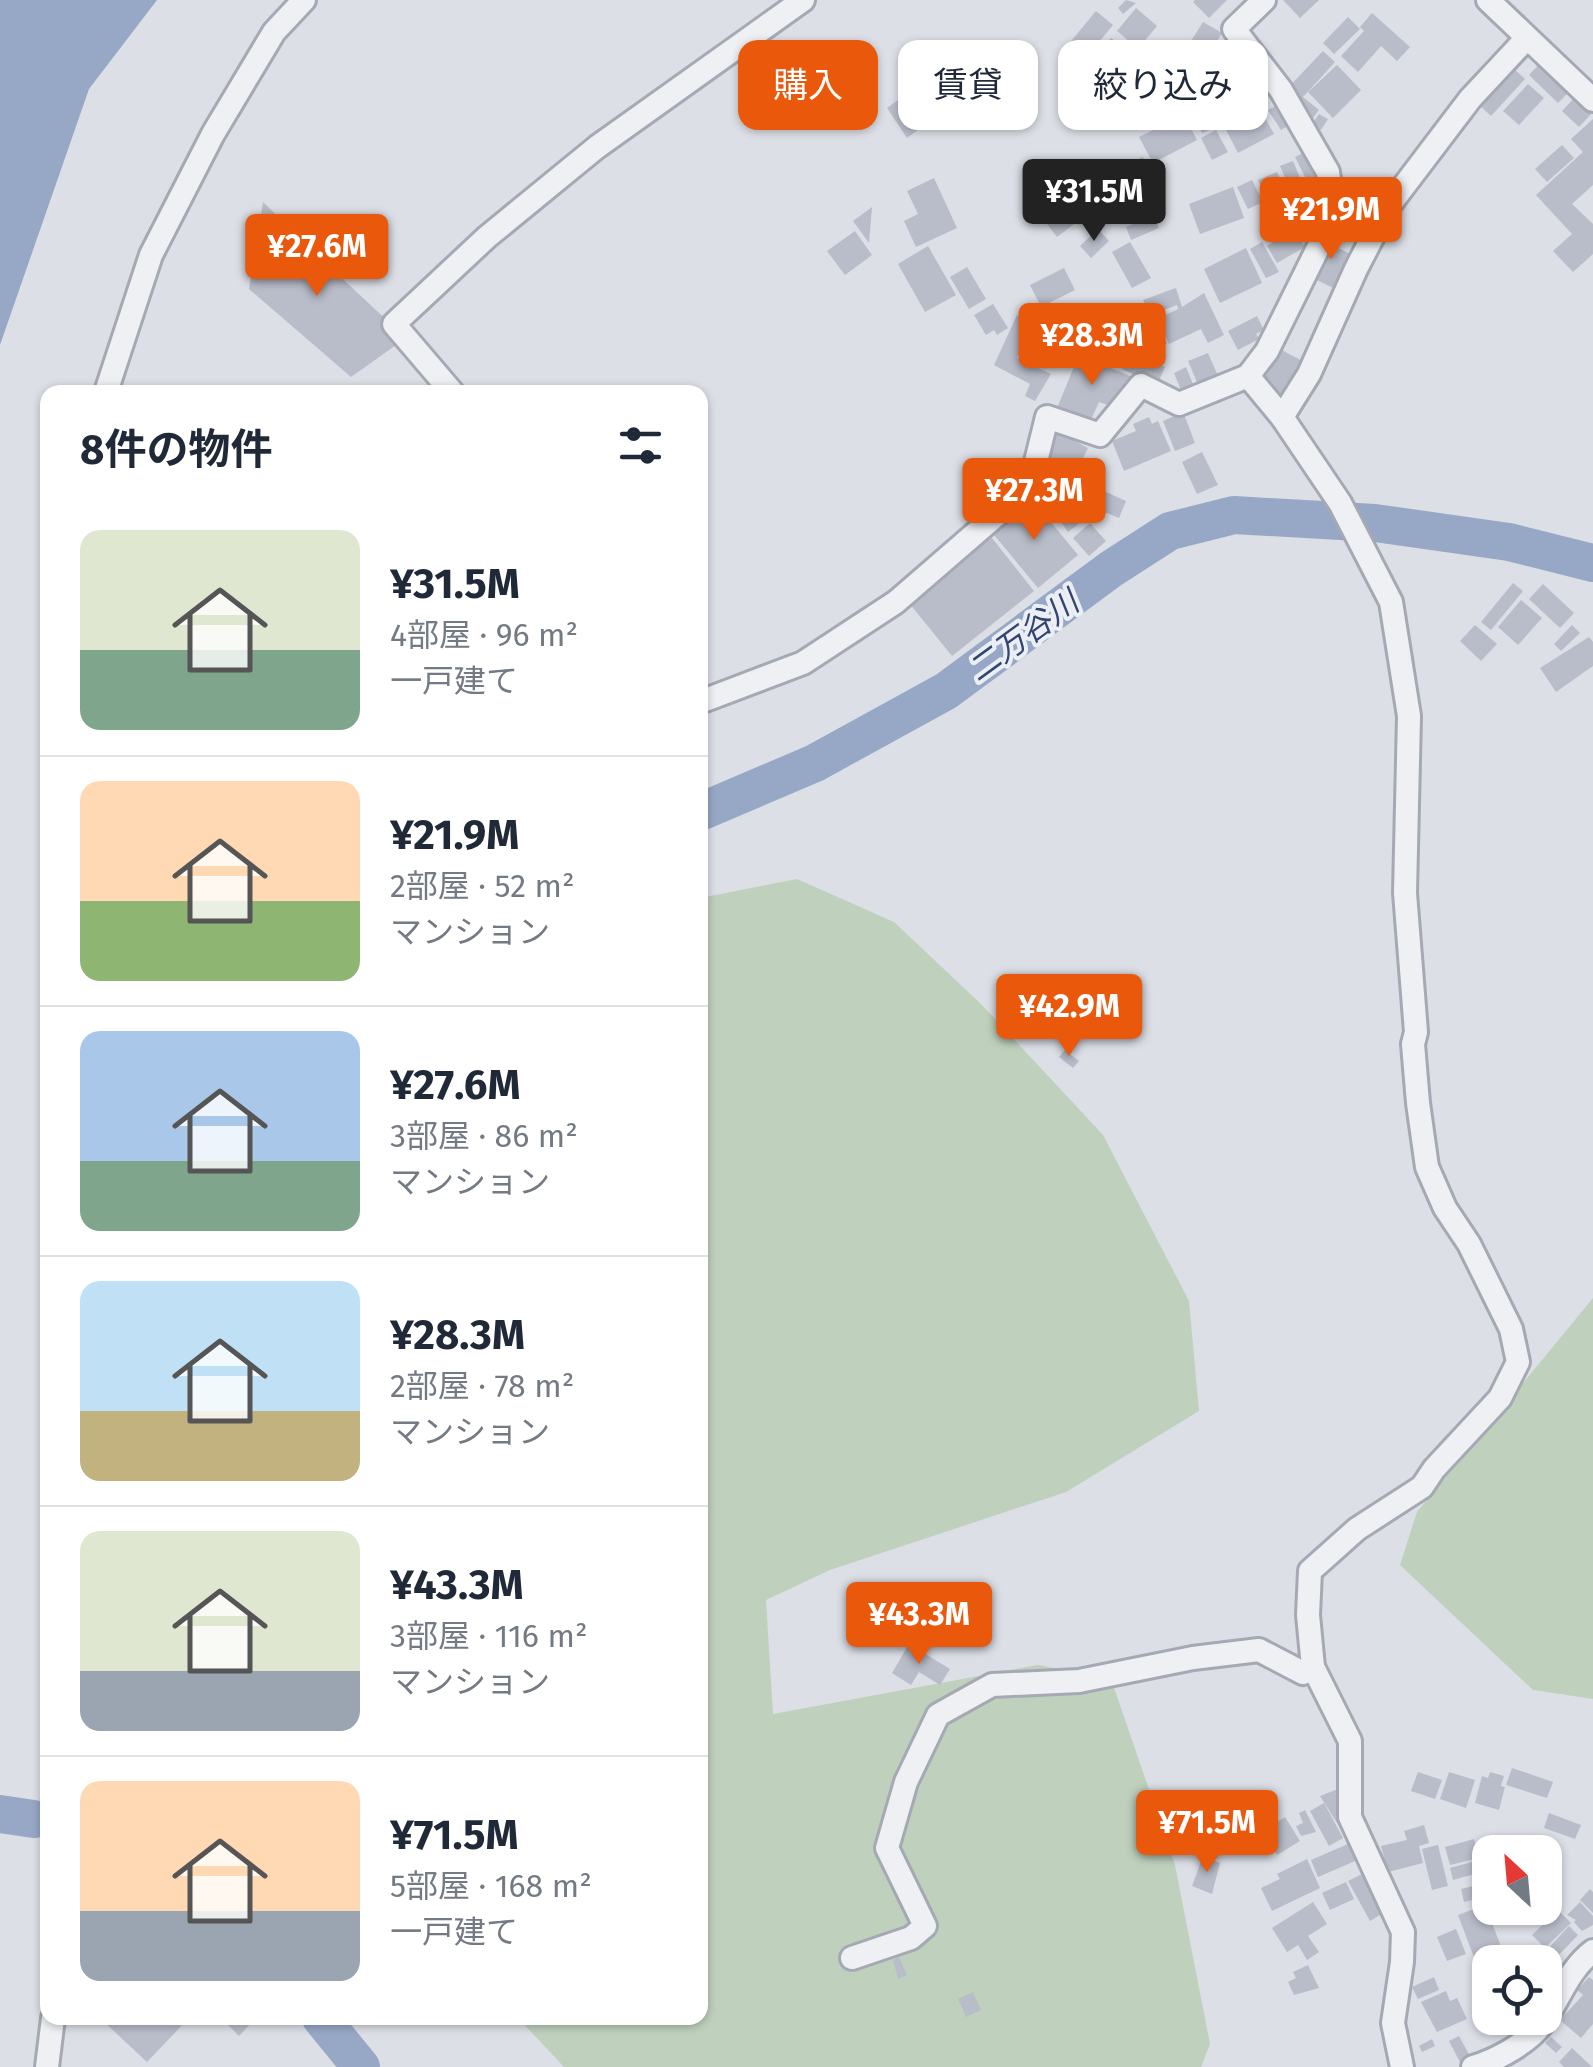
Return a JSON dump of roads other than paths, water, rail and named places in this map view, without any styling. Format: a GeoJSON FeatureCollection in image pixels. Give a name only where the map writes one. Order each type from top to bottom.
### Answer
{"type":"FeatureCollection","features":[{"type":"Feature","properties":{"kind":"street"},"geometry":{"type":"LineString","coordinates":[[108,385],[151,255],[213,134],[274,32],[304,0]]}},
{"type":"Feature","properties":{"kind":"street"},"geometry":{"type":"LineString","coordinates":[[446,385],[394,324],[488,237],[597,148],[803,0]]}},
{"type":"Feature","properties":{"kind":"street"},"geometry":{"type":"LineString","coordinates":[[708,699],[803,663],[866,624],[909,591],[1030,486],[1047,417],[1100,435],[1141,385],[1179,404],[1248,376],[1267,351],[1322,240],[1332,203],[1328,172],[1281,90],[1234,29],[1264,0]]}},
{"type":"Feature","properties":{"kind":"street"},"geometry":{"type":"LineString","coordinates":[[1488,0],[1593,100]]}},
{"type":"Feature","properties":{"kind":"street"},"geometry":{"type":"LineString","coordinates":[[1282,418],[1310,374],[1388,207],[1470,99],[1526,39]]}},
{"type":"Feature","properties":{"kind":"street"},"geometry":{"type":"LineString","coordinates":[[1248,376],[1340,503],[1391,602],[1410,716],[1405,893],[1416,1032],[1413,1044],[1428,1167],[1445,1208],[1469,1244],[1510,1329],[1518,1362],[1500,1398],[1422,1487],[1356,1529],[1310,1572],[1308,1615],[1313,1667],[1350,1741],[1350,1817],[1402,1932],[1393,2023],[1402,2067]]}},
{"type":"Feature","properties":{"kind":"street"},"geometry":{"type":"LineString","coordinates":[[852,1958],[912,1938],[924,1926],[887,1848],[906,1782],[938,1715],[992,1685],[1079,1681],[1242,1652],[1259,1650],[1303,1672],[1313,1667]]}},
{"type":"Feature","properties":{"kind":"street"},"geometry":{"type":"LineString","coordinates":[[1473,2067],[1487,2064],[1540,2028],[1570,1975],[1593,1952]]}},
{"type":"Feature","properties":{"kind":"street"},"geometry":{"type":"LineString","coordinates":[[48,2067],[53,2025]]}},
{"type":"Feature","properties":{"kind":"water"},"geometry":{"type":"Polygon","coordinates":[[[0,0],[157,0],[89,89],[0,345],[0,0]]]}},
{"type":"Feature","properties":{"kind":"waterway","name":"二万谷川"},"geometry":{"type":"LineString","coordinates":[[708,809],[815,763],[946,691],[1111,569],[1170,531],[1234,515],[1375,523],[1509,542],[1593,563]]}},
{"type":"Feature","properties":{"kind":"waterway","name":"二万谷川"},"geometry":{"type":"LineString","coordinates":[[0,1814],[34,1819]]}},
{"type":"Feature","properties":{"kind":"waterway","name":"二万谷川"},"geometry":{"type":"LineString","coordinates":[[327,2025],[361,2067]]}}]}
